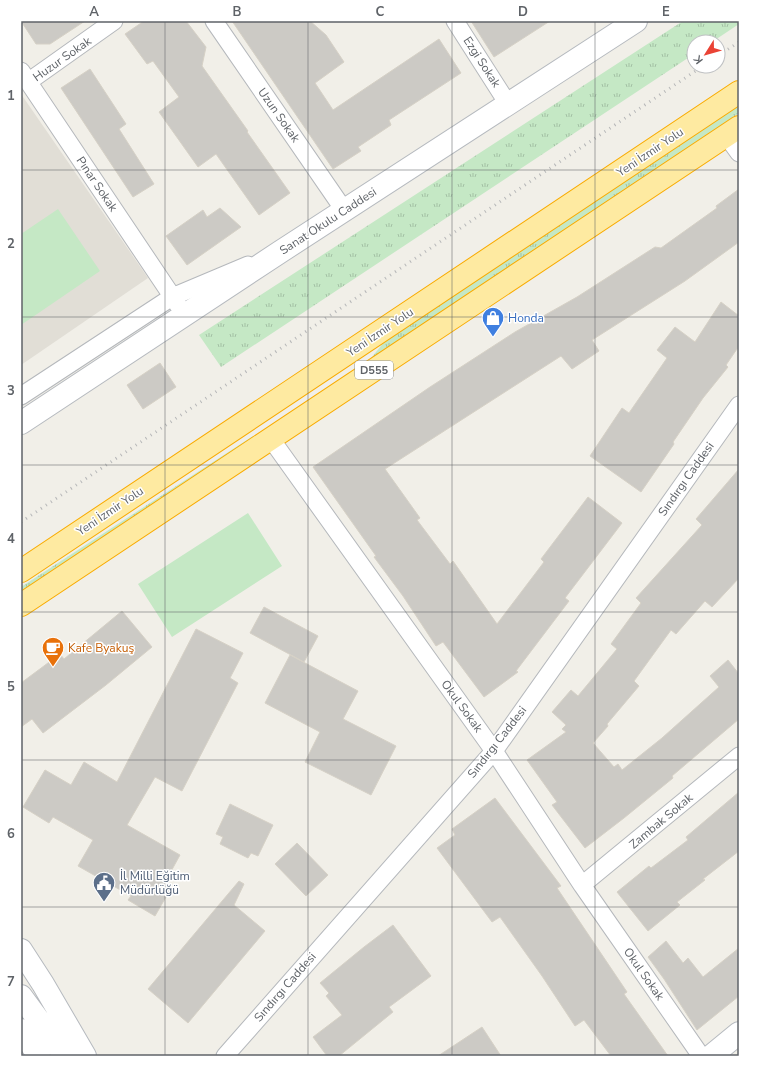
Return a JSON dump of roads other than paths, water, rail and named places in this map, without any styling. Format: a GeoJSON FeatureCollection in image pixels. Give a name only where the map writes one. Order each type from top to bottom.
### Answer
{"type":"FeatureCollection","features":[{"type":"Feature","properties":{"kind":"highway","name":"Yeni İzmir Yolu"},"geometry":{"type":"LineString","coordinates":[[21,571],[739,92]]}},
{"type":"Feature","properties":{"kind":"highway","name":"D555"},"geometry":{"type":"LineString","coordinates":[[21,605],[733,131]]}},
{"type":"Feature","properties":{"kind":"highway"},"geometry":{"type":"LineString","coordinates":[[255,415],[271,438]]}},
{"type":"Feature","properties":{"kind":"main road","name":"Sanat Okulu Caddesi"},"geometry":{"type":"LineString","coordinates":[[21,423],[344,210],[636,21]]}},
{"type":"Feature","properties":{"kind":"main road"},"geometry":{"type":"LineString","coordinates":[[21,950],[43,984],[85,1056]]}},
{"type":"Feature","properties":{"kind":"main road"},"geometry":{"type":"LineString","coordinates":[[21,996],[39,1056]]}},
{"type":"Feature","properties":{"kind":"main road"},"geometry":{"type":"LineString","coordinates":[[28,1023],[57,1056]]}},
{"type":"Feature","properties":{"kind":"main road"},"geometry":{"type":"LineString","coordinates":[[28,1023],[65,1056]]}},
{"type":"Feature","properties":{"kind":"main road"},"geometry":{"type":"LineString","coordinates":[[711,1056],[739,1033]]}},
{"type":"Feature","properties":{"kind":"street","name":"Huzur Sokak"},"geometry":{"type":"LineString","coordinates":[[25,77],[114,21]]}},
{"type":"Feature","properties":{"kind":"street","name":"Uzun Sokak"},"geometry":{"type":"LineString","coordinates":[[214,21],[344,210]]}},
{"type":"Feature","properties":{"kind":"street","name":"Ezgi Sokak"},"geometry":{"type":"LineString","coordinates":[[455,21],[508,104]]}},
{"type":"Feature","properties":{"kind":"street","name":"Pınar Sokak"},"geometry":{"type":"LineString","coordinates":[[25,77],[184,315]]}},
{"type":"Feature","properties":{"kind":"street"},"geometry":{"type":"LineString","coordinates":[[733,131],[739,153]]}},
{"type":"Feature","properties":{"kind":"street"},"geometry":{"type":"LineString","coordinates":[[21,396],[172,297],[280,252]]}},
{"type":"Feature","properties":{"kind":"street","name":"Sındırgı Caddesi"},"geometry":{"type":"LineString","coordinates":[[225,1056],[494,751],[739,405]]}},
{"type":"Feature","properties":{"kind":"street","name":"Okul Sokak"},"geometry":{"type":"LineString","coordinates":[[271,438],[494,751],[582,885],[701,1056]]}},
{"type":"Feature","properties":{"kind":"street","name":"Zambak Sokak"},"geometry":{"type":"LineString","coordinates":[[582,885],[739,756]]}},
{"type":"Feature","properties":{"kind":"railway"},"geometry":{"type":"LineString","coordinates":[[726,51],[739,42]]}},
{"type":"Feature","properties":{"kind":"railway"},"geometry":{"type":"LineString","coordinates":[[21,522],[691,74]]}},
{"type":"Feature","properties":{"kind":"place","name":"Honda"},"geometry":{"type":"Point","coordinates":[493,338]}},
{"type":"Feature","properties":{"kind":"place","name":"Kafe Byakuş"},"geometry":{"type":"Point","coordinates":[53,668]}},
{"type":"Feature","properties":{"kind":"place","name":"İl Milli Eğitim Müdürlüğü"},"geometry":{"type":"Point","coordinates":[104,902]}}]}
